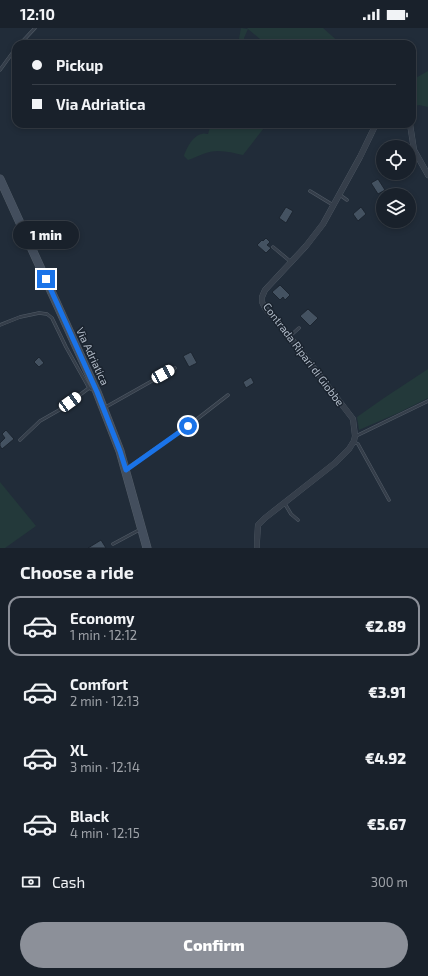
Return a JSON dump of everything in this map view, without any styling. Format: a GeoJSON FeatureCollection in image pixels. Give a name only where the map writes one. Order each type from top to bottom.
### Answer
{"type":"FeatureCollection","features":[{"type":"Feature","properties":{"kind":"main road","name":"Via Adriatica"},"geometry":{"type":"LineString","coordinates":[[0,179],[104,408],[126,470],[148,548]]}},
{"type":"Feature","properties":{"kind":"street","name":"Contrada Ripari di Giobbe"},"geometry":{"type":"LineString","coordinates":[[354,439],[353,419],[290,336],[265,308],[262,302],[262,297],[265,290],[306,246],[323,224],[360,158],[374,128]]}},
{"type":"Feature","properties":{"kind":"street"},"geometry":{"type":"LineString","coordinates":[[411,128],[414,150],[428,175]]}},
{"type":"Feature","properties":{"kind":"street"},"geometry":{"type":"LineString","coordinates":[[257,548],[256,541],[258,525],[335,463],[349,449],[354,439]]}},
{"type":"Feature","properties":{"kind":"lane"},"geometry":{"type":"LineString","coordinates":[[24,40],[35,28]]}},
{"type":"Feature","properties":{"kind":"lane"},"geometry":{"type":"LineString","coordinates":[[0,70],[12,54]]}},
{"type":"Feature","properties":{"kind":"lane"},"geometry":{"type":"LineString","coordinates":[[310,191],[334,205]]}},
{"type":"Feature","properties":{"kind":"lane"},"geometry":{"type":"LineString","coordinates":[[340,195],[347,200]]}},
{"type":"Feature","properties":{"kind":"lane"},"geometry":{"type":"LineString","coordinates":[[273,247],[291,262]]}},
{"type":"Feature","properties":{"kind":"lane"},"geometry":{"type":"LineString","coordinates":[[0,325],[20,317],[39,313],[47,314],[52,318],[89,388],[97,392]]}},
{"type":"Feature","properties":{"kind":"lane"},"geometry":{"type":"LineString","coordinates":[[290,336],[299,328]]}},
{"type":"Feature","properties":{"kind":"lane"},"geometry":{"type":"LineString","coordinates":[[104,408],[175,368]]}},
{"type":"Feature","properties":{"kind":"lane"},"geometry":{"type":"LineString","coordinates":[[20,440],[40,421],[61,409],[89,388]]}},
{"type":"Feature","properties":{"kind":"lane"},"geometry":{"type":"LineString","coordinates":[[126,470],[228,396]]}},
{"type":"Feature","properties":{"kind":"lane"},"geometry":{"type":"LineString","coordinates":[[389,500],[354,439],[428,401]]}},
{"type":"Feature","properties":{"kind":"lane"},"geometry":{"type":"LineString","coordinates":[[284,503],[291,514],[298,520]]}},
{"type":"Feature","properties":{"kind":"lane"},"geometry":{"type":"LineString","coordinates":[[113,544],[142,528]]}},
{"type":"Feature","properties":{"kind":"green space"},"geometry":{"type":"Polygon","coordinates":[[[241,28],[323,28],[336,40],[261,40],[248,29],[244,40],[239,40],[241,28]]]}},
{"type":"Feature","properties":{"kind":"green space"},"geometry":{"type":"Polygon","coordinates":[[[428,71],[428,107],[416,106],[416,78],[428,71]]]}},
{"type":"Feature","properties":{"kind":"green space"},"geometry":{"type":"Polygon","coordinates":[[[210,128],[264,128],[243,155],[223,151],[213,151],[188,160],[184,156],[190,143],[199,135],[208,134],[210,128]]]}},
{"type":"Feature","properties":{"kind":"green space"},"geometry":{"type":"Polygon","coordinates":[[[428,369],[428,398],[359,430],[357,417],[428,369]]]}},
{"type":"Feature","properties":{"kind":"green space"},"geometry":{"type":"Polygon","coordinates":[[[0,482],[36,526],[5,548],[0,548],[0,482]]]}},
{"type":"Feature","properties":{"kind":"building"},"geometry":{"type":"Polygon","coordinates":[[[379,180],[384,188],[376,188],[376,191],[371,183],[379,180]]]}},
{"type":"Feature","properties":{"kind":"building"},"geometry":{"type":"Polygon","coordinates":[[[286,207],[293,211],[286,223],[279,218],[286,207]]]}},
{"type":"Feature","properties":{"kind":"building"},"geometry":{"type":"Polygon","coordinates":[[[361,207],[366,214],[358,221],[353,214],[361,207]]]}},
{"type":"Feature","properties":{"kind":"building"},"geometry":{"type":"Polygon","coordinates":[[[266,238],[270,242],[267,245],[271,248],[266,253],[257,245],[266,238]]]}},
{"type":"Feature","properties":{"kind":"building"},"geometry":{"type":"Polygon","coordinates":[[[280,285],[290,295],[285,300],[283,297],[280,300],[272,292],[280,285]]]}},
{"type":"Feature","properties":{"kind":"building"},"geometry":{"type":"Polygon","coordinates":[[[308,309],[318,318],[310,326],[300,316],[308,309]]]}},
{"type":"Feature","properties":{"kind":"building"},"geometry":{"type":"Polygon","coordinates":[[[191,352],[197,363],[189,367],[183,356],[191,352]]]}},
{"type":"Feature","properties":{"kind":"building"},"geometry":{"type":"Polygon","coordinates":[[[39,357],[44,363],[39,367],[34,362],[39,357]]]}},
{"type":"Feature","properties":{"kind":"building"},"geometry":{"type":"Polygon","coordinates":[[[251,377],[254,383],[246,388],[243,382],[251,377]]]}},
{"type":"Feature","properties":{"kind":"building"},"geometry":{"type":"Polygon","coordinates":[[[6,430],[14,439],[2,449],[0,443],[5,438],[2,434],[6,430]]]}},
{"type":"Feature","properties":{"kind":"building"},"geometry":{"type":"Polygon","coordinates":[[[101,540],[106,548],[88,548],[101,540]]]}},
{"type":"Feature","properties":{"kind":"route"},"geometry":{"type":"LineString","coordinates":[[46,279],[110,422],[126,470],[188,426]]}}]}
